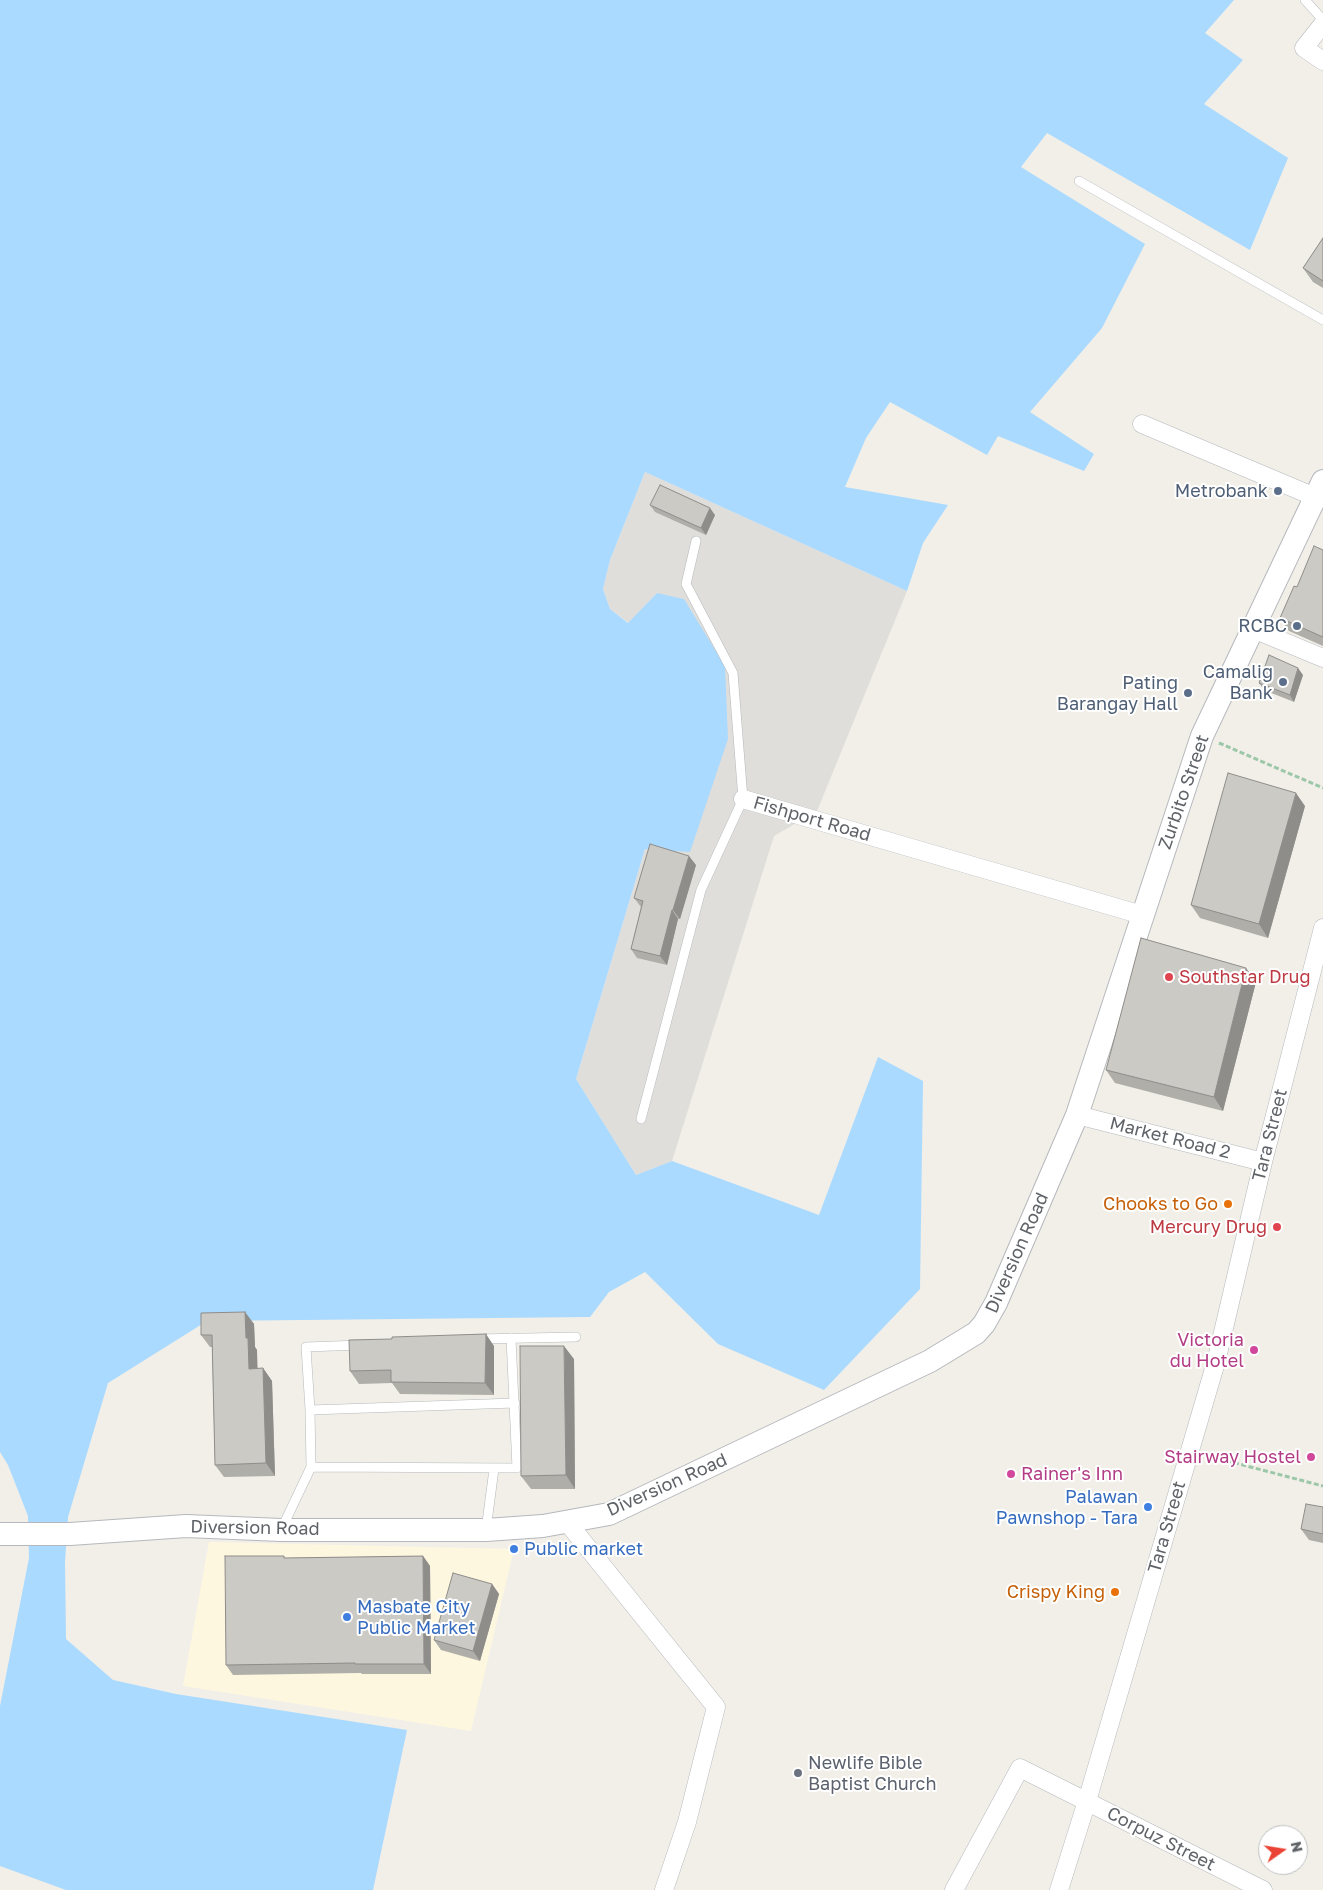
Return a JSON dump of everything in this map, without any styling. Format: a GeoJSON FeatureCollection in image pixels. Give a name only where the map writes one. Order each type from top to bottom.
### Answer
{"type":"FeatureCollection","features":[{"type":"Feature","properties":{"kind":"street"},"geometry":{"type":"LineString","coordinates":[[1323,22],[1304,48],[1323,61]]}},
{"type":"Feature","properties":{"kind":"street"},"geometry":{"type":"LineString","coordinates":[[1142,424],[1319,489]]}},
{"type":"Feature","properties":{"kind":"street","name":"Zurbito Street"},"geometry":{"type":"LineString","coordinates":[[1077,1115],[1202,736],[1319,489]]}},
{"type":"Feature","properties":{"kind":"street"},"geometry":{"type":"LineString","coordinates":[[1253,629],[1323,658]]}},
{"type":"Feature","properties":{"kind":"street","name":"Fishport Road"},"geometry":{"type":"LineString","coordinates":[[743,799],[1142,915]]}},
{"type":"Feature","properties":{"kind":"street","name":"Tara Street"},"geometry":{"type":"LineString","coordinates":[[1058,1890],[1087,1801],[1216,1362],[1263,1162],[1323,928]]}},
{"type":"Feature","properties":{"kind":"street","name":"Market Road 2"},"geometry":{"type":"LineString","coordinates":[[1077,1115],[1263,1162]]}},
{"type":"Feature","properties":{"kind":"street","name":"Diversion Road"},"geometry":{"type":"LineString","coordinates":[[0,1534],[70,1534],[186,1526],[281,1530],[486,1530],[543,1526],[609,1514],[930,1361],[976,1333],[984,1324],[996,1303],[1077,1115]]}},
{"type":"Feature","properties":{"kind":"street"},"geometry":{"type":"LineString","coordinates":[[567,1522],[716,1707],[687,1822],[664,1890]]}},
{"type":"Feature","properties":{"kind":"street","name":"Corpuz Street"},"geometry":{"type":"LineString","coordinates":[[954,1890],[1020,1768],[1263,1890]]}},
{"type":"Feature","properties":{"kind":"lane"},"geometry":{"type":"LineString","coordinates":[[1305,0],[1323,22]]}},
{"type":"Feature","properties":{"kind":"lane"},"geometry":{"type":"LineString","coordinates":[[1080,181],[1323,320]]}},
{"type":"Feature","properties":{"kind":"lane","name":"Fishport Road"},"geometry":{"type":"LineString","coordinates":[[696,541],[686,584],[733,673],[743,799]]}},
{"type":"Feature","properties":{"kind":"lane"},"geometry":{"type":"LineString","coordinates":[[641,1120],[701,890],[743,799]]}},
{"type":"Feature","properties":{"kind":"lane"},"geometry":{"type":"LineString","coordinates":[[472,1340],[576,1337]]}},
{"type":"Feature","properties":{"kind":"lane"},"geometry":{"type":"LineString","coordinates":[[311,1467],[518,1468],[511,1338]]}},
{"type":"Feature","properties":{"kind":"lane"},"geometry":{"type":"LineString","coordinates":[[281,1530],[311,1467],[306,1347],[374,1344]]}},
{"type":"Feature","properties":{"kind":"lane"},"geometry":{"type":"LineString","coordinates":[[310,1410],[515,1403]]}},
{"type":"Feature","properties":{"kind":"lane"},"geometry":{"type":"LineString","coordinates":[[486,1530],[494,1469]]}},
{"type":"Feature","properties":{"kind":"path"},"geometry":{"type":"LineString","coordinates":[[1202,736],[1323,788]]}},
{"type":"Feature","properties":{"kind":"path"},"geometry":{"type":"LineString","coordinates":[[1189,1450],[1323,1486]]}},
{"type":"Feature","properties":{"kind":"shaded area"},"geometry":{"type":"Polygon","coordinates":[[[645,472],[907,591],[817,811],[774,836],[672,1161],[636,1175],[576,1079],[645,849],[657,593],[629,623],[610,609],[603,589],[610,560],[645,472]]]}},
{"type":"Feature","properties":{"kind":"shaded area","name":"Masbate City Public Market"},"geometry":{"type":"Polygon","coordinates":[[[209,1542],[514,1549],[471,1731],[183,1686],[209,1542]]]}},
{"type":"Feature","properties":{"kind":"water"},"geometry":{"type":"Polygon","coordinates":[[[0,0],[1234,0],[1205,33],[1243,60],[1204,104],[1288,158],[1250,250],[1047,133],[1021,167],[1145,244],[1102,328],[1030,412],[1094,454],[1084,471],[998,436],[987,455],[890,402],[866,438],[845,487],[948,505],[923,543],[907,591],[645,472],[610,560],[603,589],[610,609],[628,623],[657,593],[684,599],[725,666],[728,739],[690,852],[645,849],[576,1079],[636,1175],[672,1161],[819,1215],[878,1057],[923,1081],[920,1289],[824,1390],[718,1344],[645,1272],[609,1292],[590,1317],[207,1321],[108,1383],[68,1517],[65,1562],[66,1639],[113,1680],[176,1694],[407,1730],[373,1890],[66,1890],[0,1866],[0,1706],[29,1558],[28,1516],[8,1465],[0,1452],[0,0]]]}},
{"type":"Feature","properties":{"kind":"building"},"geometry":{"type":"Polygon","coordinates":[[[1323,238],[1323,281],[1303,268],[1323,238]]]}},
{"type":"Feature","properties":{"kind":"building"},"geometry":{"type":"Polygon","coordinates":[[[660,485],[710,508],[701,528],[650,505],[660,485]]]}},
{"type":"Feature","properties":{"kind":"building"},"geometry":{"type":"Polygon","coordinates":[[[1314,546],[1323,550],[1323,637],[1280,618],[1294,586],[1297,587],[1314,546]]]}},
{"type":"Feature","properties":{"kind":"building","name":"Camalig Bank"},"geometry":{"type":"Polygon","coordinates":[[[1269,655],[1298,668],[1290,695],[1259,683],[1269,655]]]}},
{"type":"Feature","properties":{"kind":"building"},"geometry":{"type":"Polygon","coordinates":[[[1228,773],[1296,793],[1259,924],[1191,905],[1228,773]]]}},
{"type":"Feature","properties":{"kind":"building"},"geometry":{"type":"Polygon","coordinates":[[[650,844],[689,856],[660,956],[631,949],[643,901],[634,898],[650,844]]]}},
{"type":"Feature","properties":{"kind":"building"},"geometry":{"type":"Polygon","coordinates":[[[1141,938],[1246,968],[1214,1097],[1106,1070],[1141,938]]]}},
{"type":"Feature","properties":{"kind":"building"},"geometry":{"type":"Polygon","coordinates":[[[245,1312],[249,1369],[263,1368],[266,1463],[215,1465],[212,1335],[201,1335],[201,1313],[245,1312]]]}},
{"type":"Feature","properties":{"kind":"building"},"geometry":{"type":"Polygon","coordinates":[[[486,1334],[485,1383],[391,1382],[391,1370],[350,1371],[349,1340],[486,1334]]]}},
{"type":"Feature","properties":{"kind":"building"},"geometry":{"type":"Polygon","coordinates":[[[520,1346],[564,1346],[566,1475],[521,1476],[520,1346]]]}},
{"type":"Feature","properties":{"kind":"building"},"geometry":{"type":"Polygon","coordinates":[[[1306,1504],[1323,1507],[1323,1534],[1301,1529],[1306,1504]]]}},
{"type":"Feature","properties":{"kind":"building"},"geometry":{"type":"Polygon","coordinates":[[[225,1556],[284,1556],[284,1558],[423,1556],[424,1664],[226,1665],[225,1556]]]}},
{"type":"Feature","properties":{"kind":"building"},"geometry":{"type":"Polygon","coordinates":[[[453,1573],[492,1584],[473,1651],[434,1640],[453,1573]]]}},
{"type":"Feature","properties":{"kind":"place","name":"Metrobank"},"geometry":{"type":"Point","coordinates":[1278,491]}},
{"type":"Feature","properties":{"kind":"place","name":"RCBC"},"geometry":{"type":"Point","coordinates":[1297,626]}},
{"type":"Feature","properties":{"kind":"place","name":"Camalig Bank"},"geometry":{"type":"Point","coordinates":[1283,682]}},
{"type":"Feature","properties":{"kind":"place","name":"Pating Barangay Hall"},"geometry":{"type":"Point","coordinates":[1188,693]}},
{"type":"Feature","properties":{"kind":"place","name":"Southstar Drug"},"geometry":{"type":"Point","coordinates":[1169,977]}},
{"type":"Feature","properties":{"kind":"place","name":"Chooks to Go"},"geometry":{"type":"Point","coordinates":[1228,1204]}},
{"type":"Feature","properties":{"kind":"place","name":"Mercury Drug"},"geometry":{"type":"Point","coordinates":[1277,1227]}},
{"type":"Feature","properties":{"kind":"place","name":"Victoria du Hotel"},"geometry":{"type":"Point","coordinates":[1254,1350]}},
{"type":"Feature","properties":{"kind":"place","name":"Stairway Hostel"},"geometry":{"type":"Point","coordinates":[1311,1457]}},
{"type":"Feature","properties":{"kind":"place","name":"Rainer's Inn"},"geometry":{"type":"Point","coordinates":[1011,1474]}},
{"type":"Feature","properties":{"kind":"place","name":"Palawan Pawnshop - Tara"},"geometry":{"type":"Point","coordinates":[1148,1507]}},
{"type":"Feature","properties":{"kind":"place","name":"Public market"},"geometry":{"type":"Point","coordinates":[514,1549]}},
{"type":"Feature","properties":{"kind":"place","name":"Crispy King"},"geometry":{"type":"Point","coordinates":[1115,1592]}},
{"type":"Feature","properties":{"kind":"place","name":"Masbate City Public Market"},"geometry":{"type":"Point","coordinates":[347,1617]}},
{"type":"Feature","properties":{"kind":"place","name":"Newlife Bible Baptist Church"},"geometry":{"type":"Point","coordinates":[798,1773]}}]}
